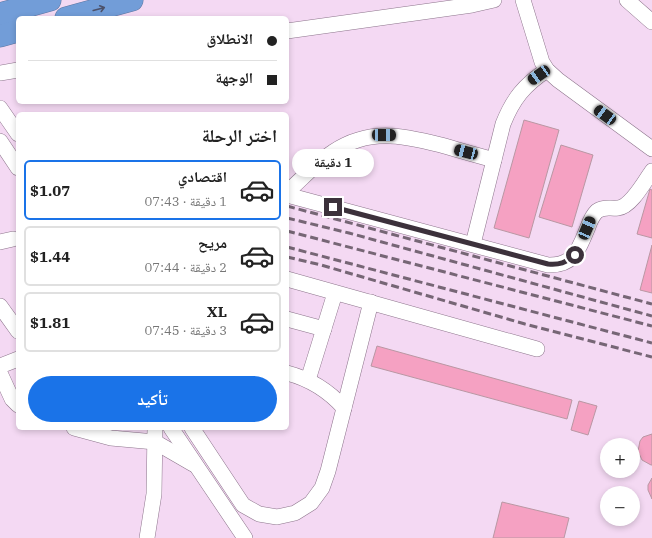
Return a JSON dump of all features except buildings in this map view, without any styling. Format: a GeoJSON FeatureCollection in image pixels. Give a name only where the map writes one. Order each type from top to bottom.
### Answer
{"type":"FeatureCollection","features":[{"type":"Feature","properties":{"kind":"highway"},"geometry":{"type":"LineString","coordinates":[[0,14],[50,0]]}},
{"type":"Feature","properties":{"kind":"highway"},"geometry":{"type":"LineString","coordinates":[[73,16],[132,0]]}},
{"type":"Feature","properties":{"kind":"highway"},"geometry":{"type":"LineString","coordinates":[[0,36],[16,32]]}},
{"type":"Feature","properties":{"kind":"street"},"geometry":{"type":"LineString","coordinates":[[289,31],[472,5],[494,0]]}},
{"type":"Feature","properties":{"kind":"street"},"geometry":{"type":"LineString","coordinates":[[523,0],[541,58],[547,70],[558,80],[652,150]]}},
{"type":"Feature","properties":{"kind":"street"},"geometry":{"type":"LineString","coordinates":[[627,0],[652,22]]}},
{"type":"Feature","properties":{"kind":"street"},"geometry":{"type":"LineString","coordinates":[[0,72],[16,70]]}},
{"type":"Feature","properties":{"kind":"street"},"geometry":{"type":"LineString","coordinates":[[472,244],[503,124],[510,108],[520,93],[532,80],[547,70]]}},
{"type":"Feature","properties":{"kind":"street"},"geometry":{"type":"LineString","coordinates":[[0,108],[16,131]]}},
{"type":"Feature","properties":{"kind":"street"},"geometry":{"type":"LineString","coordinates":[[289,192],[331,153],[350,143],[371,137],[391,135],[412,138],[494,160]]}},
{"type":"Feature","properties":{"kind":"street"},"geometry":{"type":"LineString","coordinates":[[0,141],[16,165]]}},
{"type":"Feature","properties":{"kind":"street"},"geometry":{"type":"LineString","coordinates":[[289,195],[548,264],[562,263],[575,255],[596,212],[603,208],[618,208],[626,206],[652,171]]}},
{"type":"Feature","properties":{"kind":"street"},"geometry":{"type":"LineString","coordinates":[[289,281],[537,349]]}},
{"type":"Feature","properties":{"kind":"street"},"geometry":{"type":"LineString","coordinates":[[308,380],[335,293]]}},
{"type":"Feature","properties":{"kind":"street"},"geometry":{"type":"LineString","coordinates":[[193,430],[243,504],[259,514],[277,517],[295,513],[311,503],[322,488],[328,471],[371,302]]}},
{"type":"Feature","properties":{"kind":"street"},"geometry":{"type":"LineString","coordinates":[[0,306],[16,328]]}},
{"type":"Feature","properties":{"kind":"street"},"geometry":{"type":"LineString","coordinates":[[289,320],[324,329]]}},
{"type":"Feature","properties":{"kind":"street"},"geometry":{"type":"LineString","coordinates":[[0,366],[16,360]]}},
{"type":"Feature","properties":{"kind":"street"},"geometry":{"type":"LineString","coordinates":[[0,373],[12,399],[16,403]]}},
{"type":"Feature","properties":{"kind":"street"},"geometry":{"type":"LineString","coordinates":[[289,374],[308,380],[327,392],[344,408]]}},
{"type":"Feature","properties":{"kind":"street"},"geometry":{"type":"LineString","coordinates":[[81,430],[111,438],[155,435],[197,467]]}},
{"type":"Feature","properties":{"kind":"street"},"geometry":{"type":"LineString","coordinates":[[172,430],[245,538]]}},
{"type":"Feature","properties":{"kind":"street"},"geometry":{"type":"LineString","coordinates":[[147,538],[154,494],[155,435]]}},
{"type":"Feature","properties":{"kind":"railway"},"geometry":{"type":"LineString","coordinates":[[289,207],[652,304]]}},
{"type":"Feature","properties":{"kind":"railway"},"geometry":{"type":"LineString","coordinates":[[289,218],[349,233],[652,316]]}},
{"type":"Feature","properties":{"kind":"railway"},"geometry":{"type":"LineString","coordinates":[[289,232],[652,326]]}},
{"type":"Feature","properties":{"kind":"railway"},"geometry":{"type":"LineString","coordinates":[[289,248],[652,343]]}},
{"type":"Feature","properties":{"kind":"railway"},"geometry":{"type":"LineString","coordinates":[[289,257],[321,265],[525,324],[652,357]]}},
{"type":"Feature","properties":{"kind":"route"},"geometry":{"type":"LineString","coordinates":[[333,207],[548,264],[555,265],[562,263],[575,255]]}}]}
